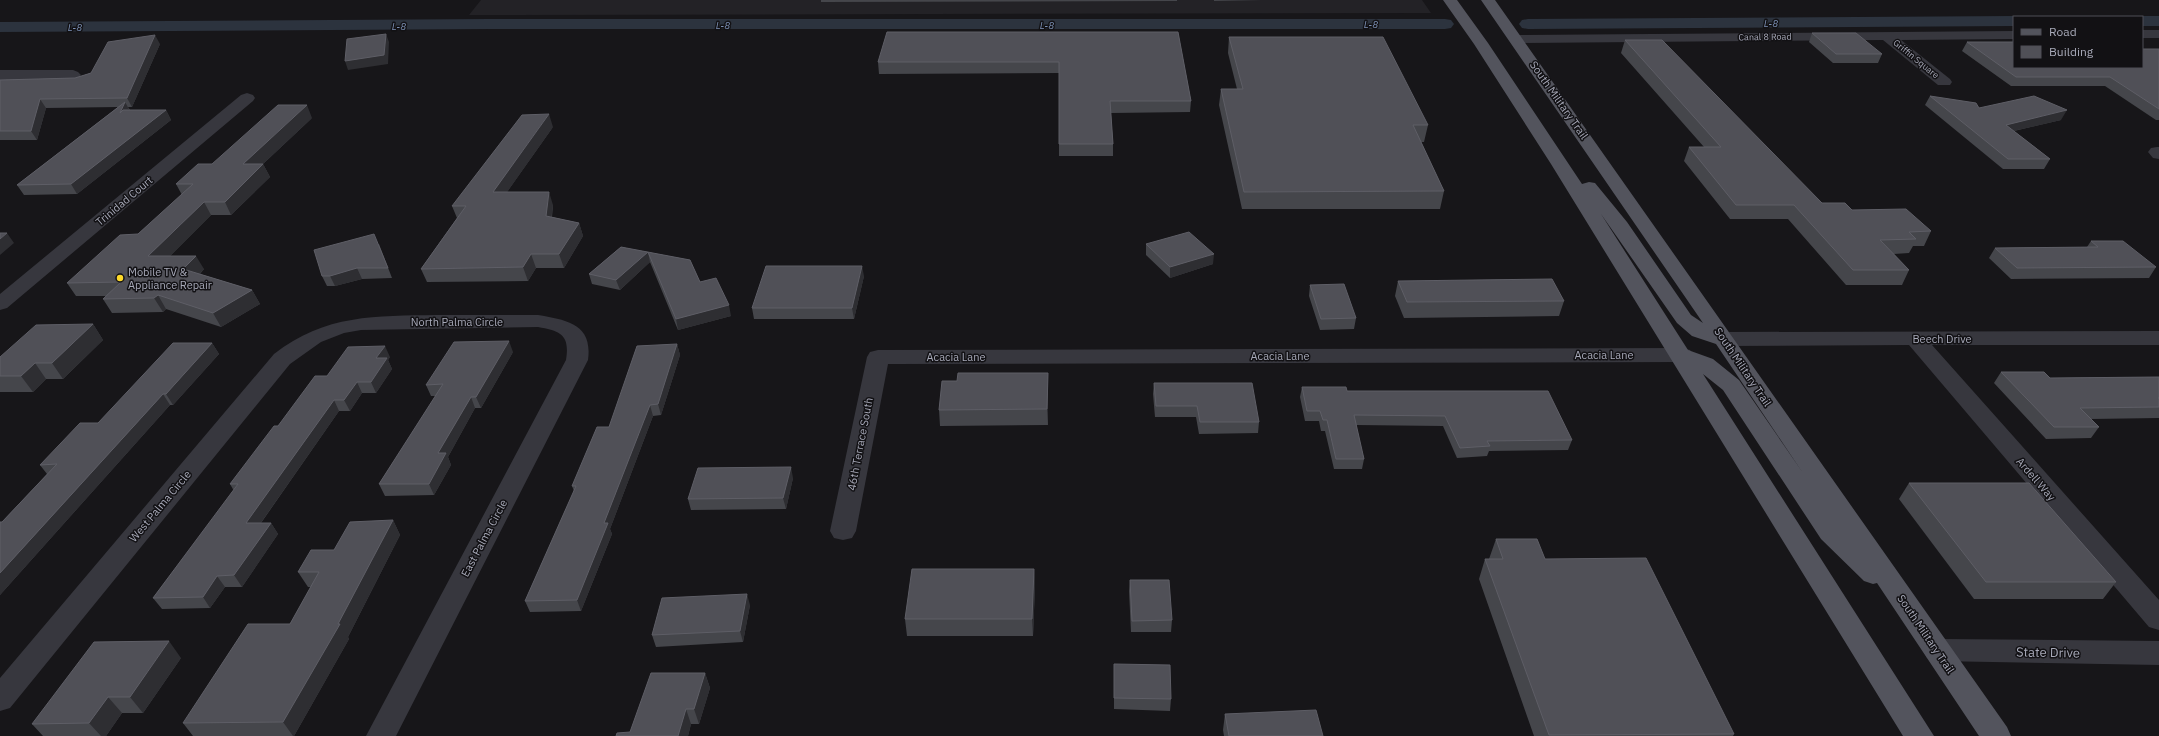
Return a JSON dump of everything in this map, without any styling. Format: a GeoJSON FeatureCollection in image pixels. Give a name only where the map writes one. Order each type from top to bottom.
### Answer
{"type":"FeatureCollection","features":[{"type":"Feature","properties":{"kind":"main road"},"geometry":{"type":"LineString","coordinates":[[1450,0],[1481,43],[1682,355],[1919,736]]}},
{"type":"Feature","properties":{"kind":"main road","name":"South Military Trail"},"geometry":{"type":"LineString","coordinates":[[1487,0],[1516,39],[1724,339],[1996,736]]}},
{"type":"Feature","properties":{"kind":"main road"},"geometry":{"type":"LineString","coordinates":[[1560,164],[1589,187],[1620,226],[1684,319],[1699,331],[1724,339]]}},
{"type":"Feature","properties":{"kind":"main road"},"geometry":{"type":"LineString","coordinates":[[1682,355],[1705,364],[1731,385],[1830,532],[1907,607]]}},
{"type":"Feature","properties":{"kind":"street"},"geometry":{"type":"LineString","coordinates":[[2143,34],[2159,34]]}},
{"type":"Feature","properties":{"kind":"street","name":"Canal 8 Road"},"geometry":{"type":"LineString","coordinates":[[1516,39],[2013,35]]}},
{"type":"Feature","properties":{"kind":"street","name":"Griffin Square"},"geometry":{"type":"LineString","coordinates":[[1887,36],[1944,82]]}},
{"type":"Feature","properties":{"kind":"street"},"geometry":{"type":"LineString","coordinates":[[0,75],[73,75]]}},
{"type":"Feature","properties":{"kind":"street","name":"Trinidad Court"},"geometry":{"type":"LineString","coordinates":[[0,304],[247,98]]}},
{"type":"Feature","properties":{"kind":"street","name":"North Palma Circle"},"geometry":{"type":"LineString","coordinates":[[333,328],[354,323],[374,322],[538,321],[555,324],[568,329],[577,338]]}},
{"type":"Feature","properties":{"kind":"street","name":"West Palma Circle"},"geometry":{"type":"LineString","coordinates":[[0,699],[282,359],[301,344],[333,328]]}},
{"type":"Feature","properties":{"kind":"street","name":"East Palma Circle"},"geometry":{"type":"LineString","coordinates":[[381,736],[577,360],[580,348],[577,338]]}},
{"type":"Feature","properties":{"kind":"street","name":"Beech Drive"},"geometry":{"type":"LineString","coordinates":[[1724,339],[2159,338]]}},
{"type":"Feature","properties":{"kind":"street","name":"Ardell Way"},"geometry":{"type":"LineString","coordinates":[[1915,339],[2159,619]]}},
{"type":"Feature","properties":{"kind":"street","name":"Acacia Lane"},"geometry":{"type":"LineString","coordinates":[[878,356],[1682,355]]}},
{"type":"Feature","properties":{"kind":"street","name":"46th Terrace South"},"geometry":{"type":"LineString","coordinates":[[843,531],[878,356]]}},
{"type":"Feature","properties":{"kind":"street","name":"State Drive"},"geometry":{"type":"LineString","coordinates":[[1937,650],[2159,653]]}},
{"type":"Feature","properties":{"kind":"shaded area"},"geometry":{"type":"Polygon","coordinates":[[[481,0],[1422,0],[1431,13],[469,15],[481,0]]]}},
{"type":"Feature","properties":{"kind":"building"},"geometry":{"type":"Polygon","coordinates":[[[887,32],[1178,32],[1191,101],[1110,101],[1113,144],[1059,144],[1059,62],[878,62],[887,32]]]}},
{"type":"Feature","properties":{"kind":"building"},"geometry":{"type":"Polygon","coordinates":[[[1812,33],[1856,33],[1882,54],[1836,54],[1812,33]]]}},
{"type":"Feature","properties":{"kind":"building"},"geometry":{"type":"Polygon","coordinates":[[[386,34],[384,55],[345,61],[347,39],[386,34]]]}},
{"type":"Feature","properties":{"kind":"building"},"geometry":{"type":"Polygon","coordinates":[[[155,35],[127,98],[40,99],[31,131],[0,131],[0,80],[75,78],[91,73],[108,42],[155,35]]]}},
{"type":"Feature","properties":{"kind":"building"},"geometry":{"type":"Polygon","coordinates":[[[1229,37],[1383,37],[1428,125],[1413,125],[1444,191],[1244,192],[1221,89],[1243,89],[1229,37]]]}},
{"type":"Feature","properties":{"kind":"building"},"geometry":{"type":"Polygon","coordinates":[[[1625,40],[1662,40],[1822,203],[1845,203],[1852,210],[1906,209],[1931,231],[1909,232],[1916,239],[1880,240],[1909,270],[1853,270],[1794,205],[1736,205],[1689,147],[1721,147],[1625,40]]]}},
{"type":"Feature","properties":{"kind":"building"},"geometry":{"type":"Polygon","coordinates":[[[1967,42],[2013,42],[2013,68],[2143,68],[2143,49],[2159,49],[2159,109],[2110,77],[2016,77],[1967,42]]]}},
{"type":"Feature","properties":{"kind":"building"},"geometry":{"type":"Polygon","coordinates":[[[1930,96],[1976,103],[1979,108],[2034,96],[2067,110],[2006,125],[2050,159],[2008,159],[1930,96]]]}},
{"type":"Feature","properties":{"kind":"building"},"geometry":{"type":"Polygon","coordinates":[[[125,102],[120,113],[123,110],[166,110],[71,184],[17,185],[125,102]]]}},
{"type":"Feature","properties":{"kind":"building"},"geometry":{"type":"Polygon","coordinates":[[[278,105],[307,105],[243,164],[263,164],[225,202],[204,202],[148,256],[196,256],[183,269],[252,290],[213,313],[158,295],[154,298],[103,299],[121,282],[67,283],[120,235],[138,234],[193,184],[176,184],[198,164],[212,164],[278,105]]]}},
{"type":"Feature","properties":{"kind":"building"},"geometry":{"type":"Polygon","coordinates":[[[549,114],[493,192],[549,192],[546,216],[579,223],[559,254],[531,254],[523,267],[421,269],[466,206],[452,206],[522,115],[549,114]]]}},
{"type":"Feature","properties":{"kind":"building"},"geometry":{"type":"Polygon","coordinates":[[[1189,232],[1214,254],[1170,267],[1146,244],[1189,232]]]}},
{"type":"Feature","properties":{"kind":"building"},"geometry":{"type":"Polygon","coordinates":[[[0,233],[7,233],[0,239],[0,233]]]}},
{"type":"Feature","properties":{"kind":"building"},"geometry":{"type":"Polygon","coordinates":[[[374,234],[388,268],[357,268],[330,276],[322,276],[314,250],[374,234]]]}},
{"type":"Feature","properties":{"kind":"building"},"geometry":{"type":"Polygon","coordinates":[[[2091,241],[2123,241],[2156,267],[2017,268],[1995,248],[2098,247],[2091,241]]]}},
{"type":"Feature","properties":{"kind":"building"},"geometry":{"type":"Polygon","coordinates":[[[621,247],[648,252],[616,280],[589,274],[621,247]]]}},
{"type":"Feature","properties":{"kind":"building"},"geometry":{"type":"Polygon","coordinates":[[[648,252],[690,260],[700,282],[716,278],[729,305],[676,319],[648,252]]]}},
{"type":"Feature","properties":{"kind":"building"},"geometry":{"type":"Polygon","coordinates":[[[766,266],[862,266],[852,308],[752,308],[766,266]]]}},
{"type":"Feature","properties":{"kind":"building"},"geometry":{"type":"Polygon","coordinates":[[[1552,279],[1564,301],[1407,302],[1398,281],[1552,279]]]}},
{"type":"Feature","properties":{"kind":"building"},"geometry":{"type":"Polygon","coordinates":[[[1344,284],[1356,318],[1321,319],[1310,285],[1344,284]]]}},
{"type":"Feature","properties":{"kind":"building"},"geometry":{"type":"Polygon","coordinates":[[[93,324],[52,363],[35,363],[21,376],[0,376],[0,357],[36,325],[93,324]]]}},
{"type":"Feature","properties":{"kind":"building"},"geometry":{"type":"Polygon","coordinates":[[[509,341],[476,397],[471,397],[438,453],[446,453],[429,484],[379,484],[443,384],[426,385],[454,342],[509,341]]]}},
{"type":"Feature","properties":{"kind":"building"},"geometry":{"type":"Polygon","coordinates":[[[173,343],[212,343],[166,394],[163,394],[0,573],[0,522],[2,522],[57,464],[40,465],[80,423],[98,423],[173,343]]]}},
{"type":"Feature","properties":{"kind":"building"},"geometry":{"type":"Polygon","coordinates":[[[677,344],[658,404],[650,405],[604,523],[608,523],[577,600],[525,601],[576,486],[572,486],[597,427],[609,427],[637,346],[677,344]]]}},
{"type":"Feature","properties":{"kind":"building"},"geometry":{"type":"Polygon","coordinates":[[[385,346],[376,358],[387,358],[371,382],[357,382],[344,400],[334,400],[246,523],[271,523],[234,575],[217,576],[203,597],[153,598],[238,484],[230,484],[274,426],[278,426],[315,376],[327,376],[348,347],[385,346]]]}},
{"type":"Feature","properties":{"kind":"building"},"geometry":{"type":"Polygon","coordinates":[[[2001,372],[2044,372],[2050,378],[2159,377],[2159,407],[2080,408],[2099,427],[2054,427],[2001,372]]]}},
{"type":"Feature","properties":{"kind":"building"},"geometry":{"type":"Polygon","coordinates":[[[958,373],[1048,373],[1047,409],[939,410],[942,381],[957,381],[958,373]]]}},
{"type":"Feature","properties":{"kind":"building"},"geometry":{"type":"Polygon","coordinates":[[[1154,383],[1252,383],[1259,422],[1200,422],[1197,406],[1156,406],[1154,383]]]}},
{"type":"Feature","properties":{"kind":"building"},"geometry":{"type":"Polygon","coordinates":[[[1302,387],[1346,387],[1347,391],[1548,391],[1572,440],[1487,441],[1490,446],[1460,448],[1445,416],[1354,415],[1364,459],[1336,459],[1327,420],[1323,420],[1320,411],[1307,411],[1302,387]]]}},
{"type":"Feature","properties":{"kind":"building"},"geometry":{"type":"Polygon","coordinates":[[[791,467],[783,498],[688,499],[698,468],[791,467]]]}},
{"type":"Feature","properties":{"kind":"building"},"geometry":{"type":"Polygon","coordinates":[[[1909,483],[2029,483],[2116,582],[1986,582],[1909,483]]]}},
{"type":"Feature","properties":{"kind":"building"},"geometry":{"type":"Polygon","coordinates":[[[393,520],[338,624],[340,624],[283,722],[183,723],[248,624],[290,624],[319,572],[298,572],[311,550],[334,550],[350,522],[393,520]]]}},
{"type":"Feature","properties":{"kind":"building"},"geometry":{"type":"Polygon","coordinates":[[[1496,539],[1537,539],[1545,559],[1646,558],[1734,734],[1549,735],[1485,559],[1503,559],[1496,539]]]}},
{"type":"Feature","properties":{"kind":"building"},"geometry":{"type":"Polygon","coordinates":[[[912,569],[1034,569],[1032,619],[905,619],[912,569]]]}},
{"type":"Feature","properties":{"kind":"building"},"geometry":{"type":"Polygon","coordinates":[[[1130,580],[1169,580],[1172,620],[1132,621],[1130,580]]]}},
{"type":"Feature","properties":{"kind":"building"},"geometry":{"type":"Polygon","coordinates":[[[747,594],[740,631],[652,635],[662,598],[747,594]]]}},
{"type":"Feature","properties":{"kind":"building"},"geometry":{"type":"Polygon","coordinates":[[[169,641],[130,697],[108,697],[89,723],[32,724],[94,642],[169,641]]]}},
{"type":"Feature","properties":{"kind":"building"},"geometry":{"type":"Polygon","coordinates":[[[1114,664],[1170,665],[1171,699],[1114,698],[1114,664]]]}},
{"type":"Feature","properties":{"kind":"building"},"geometry":{"type":"Polygon","coordinates":[[[651,673],[705,673],[694,709],[686,709],[678,736],[616,736],[617,733],[630,732],[651,673]]]}},
{"type":"Feature","properties":{"kind":"building"},"geometry":{"type":"Polygon","coordinates":[[[1316,710],[1323,736],[1229,736],[1225,714],[1316,710]]]}},
{"type":"Feature","properties":{"kind":"waterway","name":"L-8"},"geometry":{"type":"LineString","coordinates":[[1528,24],[2013,21]]}},
{"type":"Feature","properties":{"kind":"waterway","name":"L-8"},"geometry":{"type":"LineString","coordinates":[[2143,21],[2159,21]]}},
{"type":"Feature","properties":{"kind":"waterway","name":"L-8"},"geometry":{"type":"LineString","coordinates":[[0,27],[489,24],[1445,24]]}},
{"type":"Feature","properties":{"kind":"place","name":"Mobile TV & Appliance Repair"},"geometry":{"type":"Point","coordinates":[120,278]}}]}
